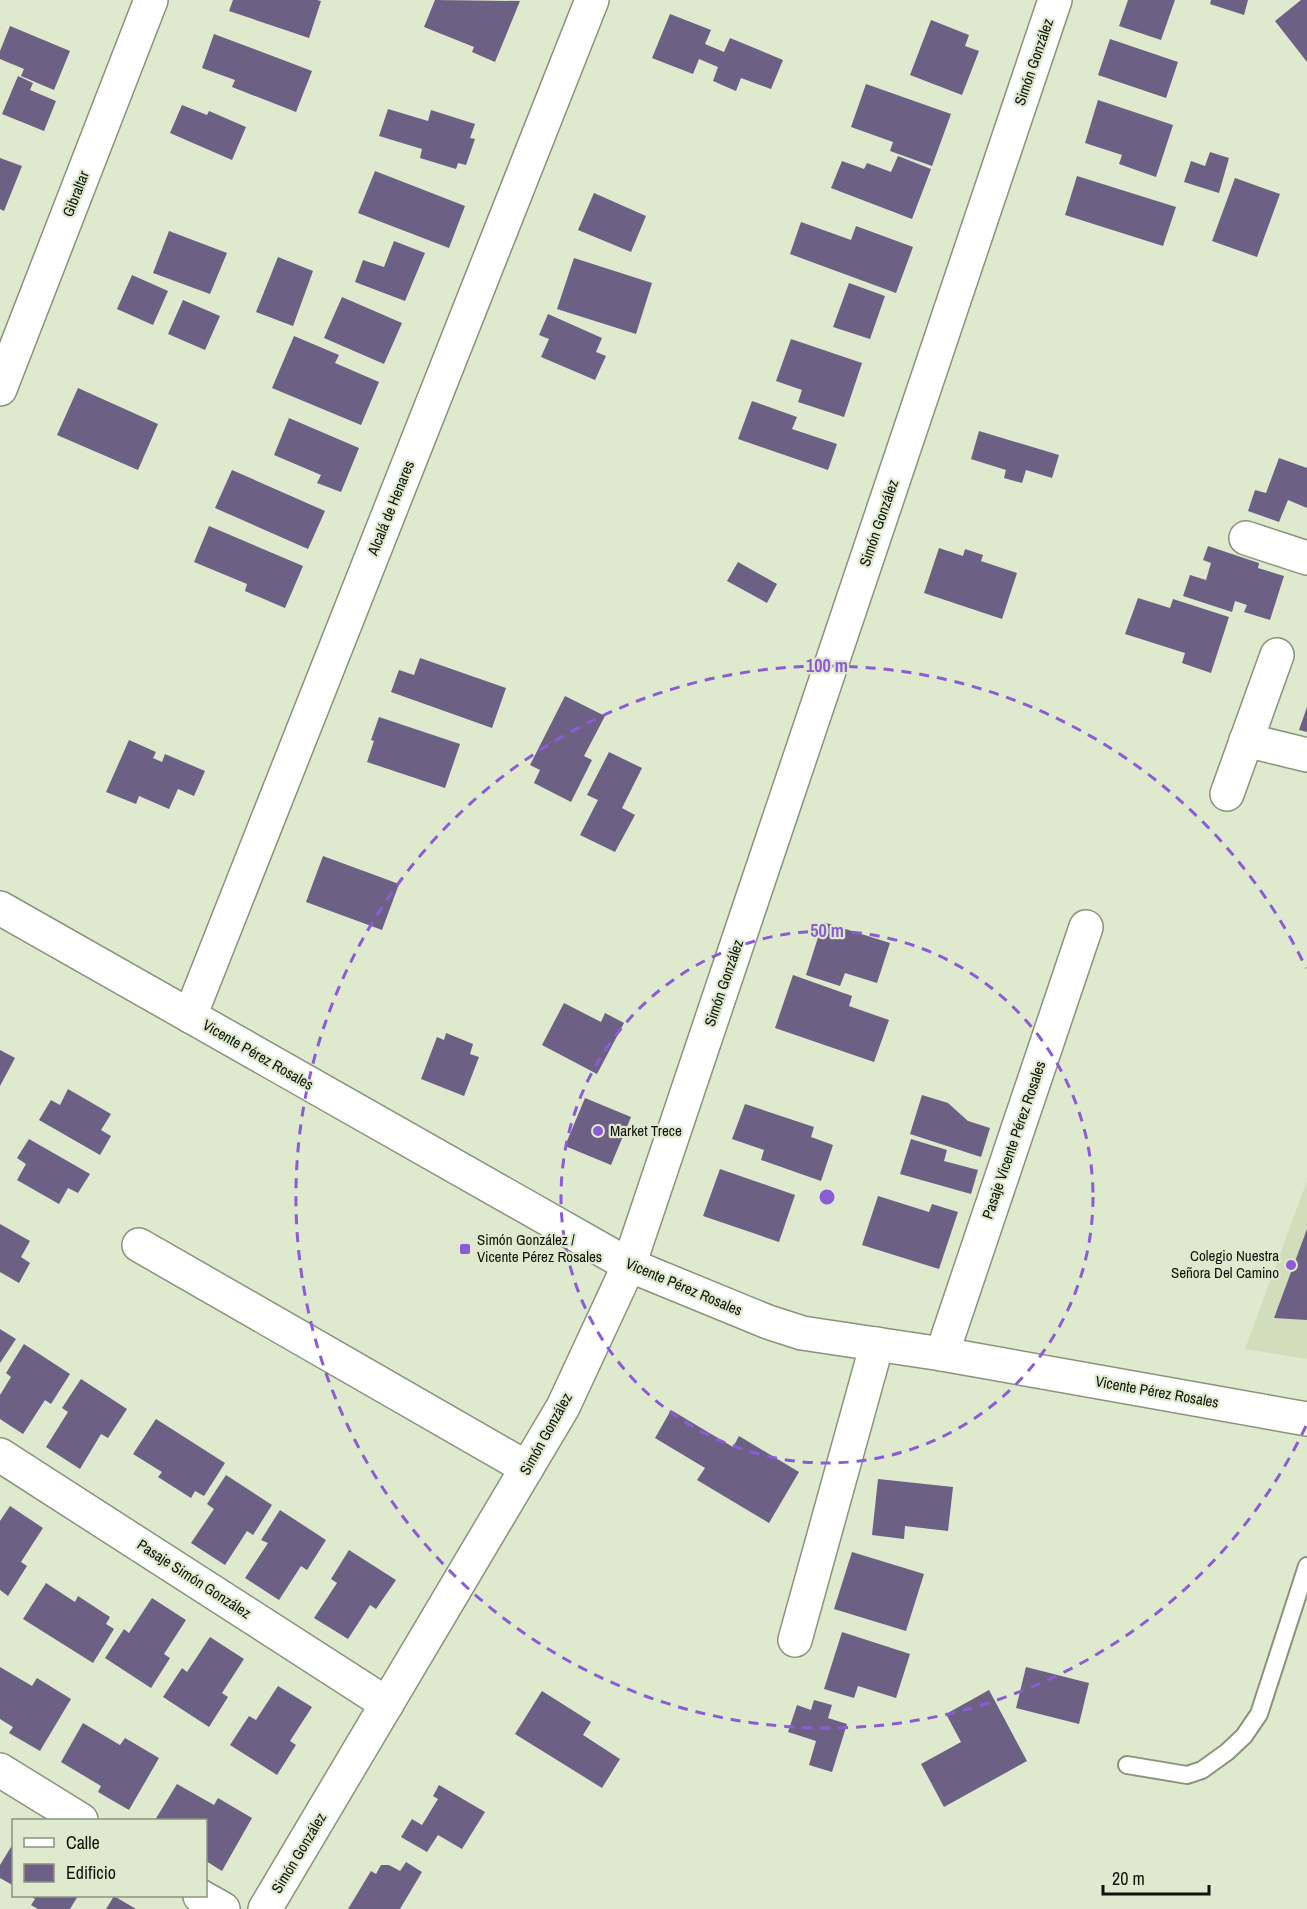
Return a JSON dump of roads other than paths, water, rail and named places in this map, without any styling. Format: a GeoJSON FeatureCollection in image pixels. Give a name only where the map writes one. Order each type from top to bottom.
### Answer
{"type":"FeatureCollection","features":[{"type":"Feature","properties":{"kind":"street","name":"Gibraltar"},"geometry":{"type":"LineString","coordinates":[[0,389],[151,0]]}},
{"type":"Feature","properties":{"kind":"street","name":"Alcalá de Henares"},"geometry":{"type":"LineString","coordinates":[[190,1016],[592,0]]}},
{"type":"Feature","properties":{"kind":"street","name":"Simón González"},"geometry":{"type":"LineString","coordinates":[[265,1909],[563,1407],[628,1265],[1055,0]]}},
{"type":"Feature","properties":{"kind":"street"},"geometry":{"type":"LineString","coordinates":[[1246,538],[1307,558]]}},
{"type":"Feature","properties":{"kind":"street"},"geometry":{"type":"LineString","coordinates":[[1227,794],[1277,654]]}},
{"type":"Feature","properties":{"kind":"street"},"geometry":{"type":"LineString","coordinates":[[1246,740],[1307,755]]}},
{"type":"Feature","properties":{"kind":"street","name":"Vicente Pérez Rosales"},"geometry":{"type":"LineString","coordinates":[[0,908],[628,1265],[768,1322],[802,1333],[942,1354],[1307,1419]]}},
{"type":"Feature","properties":{"kind":"street","name":"Pasaje Vicente Pérez Rosales"},"geometry":{"type":"LineString","coordinates":[[942,1354],[1086,927]]}},
{"type":"Feature","properties":{"kind":"street"},"geometry":{"type":"LineString","coordinates":[[139,1245],[527,1468]]}},
{"type":"Feature","properties":{"kind":"street"},"geometry":{"type":"LineString","coordinates":[[795,1640],[877,1344]]}},
{"type":"Feature","properties":{"kind":"street","name":"Pasaje Simón González"},"geometry":{"type":"LineString","coordinates":[[0,1455],[387,1704]]}},
{"type":"Feature","properties":{"kind":"street"},"geometry":{"type":"LineString","coordinates":[[0,1770],[78,1819]]}},
{"type":"Feature","properties":{"kind":"street"},"geometry":{"type":"LineString","coordinates":[[202,1897],[223,1909]]}},
{"type":"Feature","properties":{"kind":"lane"},"geometry":{"type":"LineString","coordinates":[[1127,1765],[1187,1775],[1202,1770],[1244,1736],[1259,1714],[1307,1566]]}},
{"type":"Feature","properties":{"kind":"place","name":"Market Trece"},"geometry":{"type":"Point","coordinates":[598,1131]}},
{"type":"Feature","properties":{"kind":"place","name":"Simón González / Vicente Pérez Rosales"},"geometry":{"type":"Point","coordinates":[465,1249]}},
{"type":"Feature","properties":{"kind":"place","name":"Colegio Nuestra Señora Del Camino"},"geometry":{"type":"Point","coordinates":[1291,1265]}}]}
